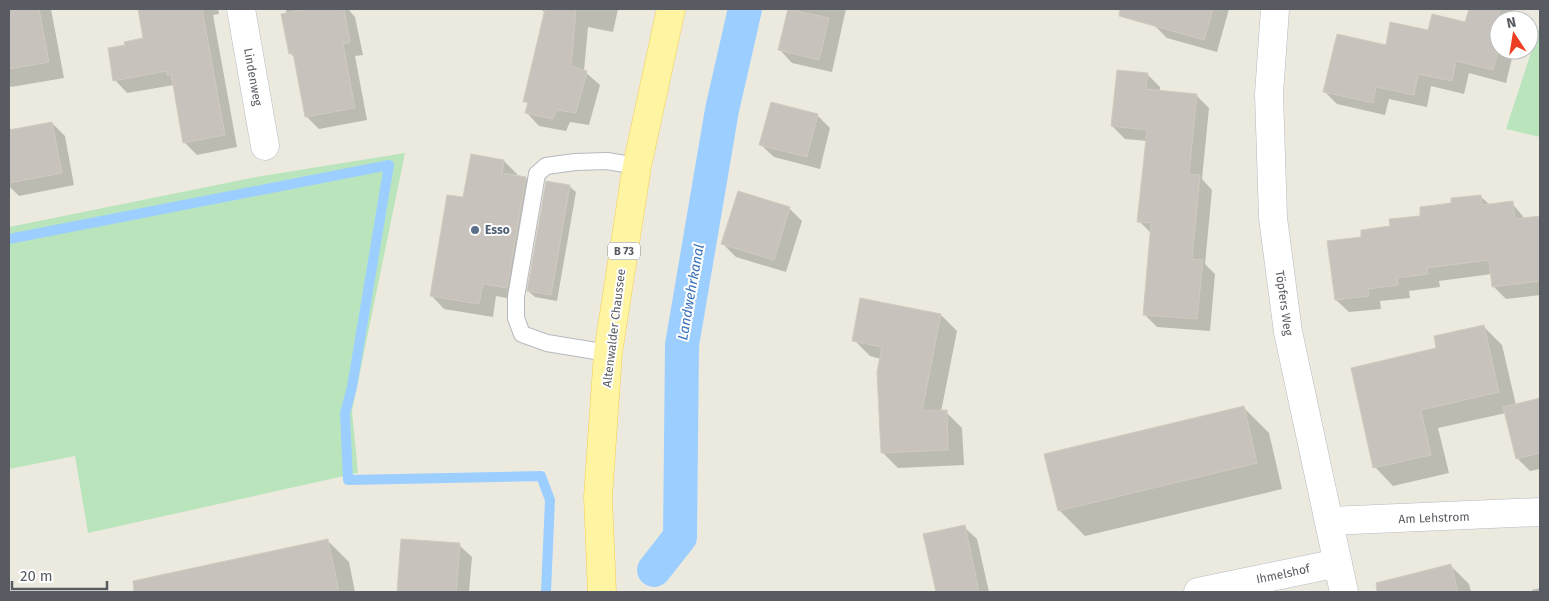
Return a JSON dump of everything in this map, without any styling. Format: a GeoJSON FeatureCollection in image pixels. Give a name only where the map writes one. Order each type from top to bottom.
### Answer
{"type":"FeatureCollection","features":[{"type":"Feature","properties":{"kind":"main road","name":"Altenwalder Chaussee"},"geometry":{"type":"LineString","coordinates":[[602,592],[598,497],[608,353],[637,166],[671,9]]}},
{"type":"Feature","properties":{"kind":"street","name":"Lindenweg"},"geometry":{"type":"LineString","coordinates":[[241,9],[266,146]]}},
{"type":"Feature","properties":{"kind":"street","name":"Töpfers Weg"},"geometry":{"type":"LineString","coordinates":[[1275,9],[1269,94],[1273,218],[1288,332],[1344,592]]}},
{"type":"Feature","properties":{"kind":"street","name":"Am Lehstrom"},"geometry":{"type":"LineString","coordinates":[[1329,521],[1540,512]]}},
{"type":"Feature","properties":{"kind":"street","name":"Ihmelshof"},"geometry":{"type":"LineString","coordinates":[[1198,592],[1338,562]]}},
{"type":"Feature","properties":{"kind":"lane"},"geometry":{"type":"LineString","coordinates":[[608,353],[548,343],[522,334],[516,318],[516,297],[536,174],[546,166],[575,162],[607,161],[637,166]]}},
{"type":"Feature","properties":{"kind":"green space"},"geometry":{"type":"Polygon","coordinates":[[[1540,25],[1540,137],[1506,129],[1529,60],[1539,60],[1540,25]]]}},
{"type":"Feature","properties":{"kind":"green space"},"geometry":{"type":"Polygon","coordinates":[[[405,153],[352,411],[358,473],[88,533],[75,456],[9,469],[9,227],[256,177],[405,153]]]}},
{"type":"Feature","properties":{"kind":"building"},"geometry":{"type":"Polygon","coordinates":[[[9,9],[39,9],[49,62],[9,69],[9,9]]]}},
{"type":"Feature","properties":{"kind":"building"},"geometry":{"type":"Polygon","coordinates":[[[138,9],[202,9],[225,135],[183,143],[171,74],[167,75],[167,71],[113,81],[108,48],[125,45],[124,42],[143,38],[138,9]]]}},
{"type":"Feature","properties":{"kind":"building"},"geometry":{"type":"Polygon","coordinates":[[[308,9],[344,9],[350,42],[343,44],[355,108],[305,117],[293,53],[289,54],[281,14],[308,9]]]}},
{"type":"Feature","properties":{"kind":"building"},"geometry":{"type":"Polygon","coordinates":[[[545,9],[576,9],[571,66],[587,71],[576,113],[557,110],[553,119],[525,113],[528,102],[523,102],[545,9]]]}},
{"type":"Feature","properties":{"kind":"building"},"geometry":{"type":"Polygon","coordinates":[[[788,9],[829,18],[819,60],[778,50],[788,9]]]}},
{"type":"Feature","properties":{"kind":"building"},"geometry":{"type":"Polygon","coordinates":[[[1120,9],[1213,9],[1204,40],[1119,16],[1120,9]]]}},
{"type":"Feature","properties":{"kind":"building"},"geometry":{"type":"Polygon","coordinates":[[[1469,9],[1499,9],[1489,10],[1489,60],[1496,60],[1493,70],[1456,61],[1452,81],[1418,74],[1414,95],[1376,87],[1373,103],[1323,92],[1337,34],[1386,45],[1390,22],[1428,30],[1432,14],[1465,22],[1469,9]]]}},
{"type":"Feature","properties":{"kind":"building"},"geometry":{"type":"Polygon","coordinates":[[[1117,70],[1148,73],[1146,89],[1197,94],[1189,174],[1200,175],[1192,259],[1203,260],[1197,319],[1143,315],[1151,223],[1137,222],[1147,130],[1111,126],[1117,70]]]}},
{"type":"Feature","properties":{"kind":"building"},"geometry":{"type":"Polygon","coordinates":[[[771,102],[818,114],[807,157],[759,145],[771,102]]]}},
{"type":"Feature","properties":{"kind":"building"},"geometry":{"type":"Polygon","coordinates":[[[52,122],[62,173],[9,183],[9,130],[52,122]]]}},
{"type":"Feature","properties":{"kind":"building"},"geometry":{"type":"Polygon","coordinates":[[[471,154],[504,160],[502,173],[526,177],[507,288],[483,284],[479,304],[430,296],[447,195],[463,197],[471,154]]]}},
{"type":"Feature","properties":{"kind":"building"},"geometry":{"type":"Polygon","coordinates":[[[546,181],[570,185],[551,295],[527,291],[546,181]]]}},
{"type":"Feature","properties":{"kind":"building"},"geometry":{"type":"Polygon","coordinates":[[[738,191],[790,207],[774,260],[721,244],[738,191]]]}},
{"type":"Feature","properties":{"kind":"building"},"geometry":{"type":"Polygon","coordinates":[[[1481,195],[1482,205],[1513,201],[1515,219],[1540,216],[1540,281],[1492,287],[1489,260],[1427,268],[1428,274],[1397,278],[1398,285],[1368,289],[1369,296],[1335,300],[1327,241],[1361,237],[1361,230],[1390,226],[1389,219],[1420,216],[1420,207],[1451,203],[1451,198],[1481,195]]]}},
{"type":"Feature","properties":{"kind":"building"},"geometry":{"type":"Polygon","coordinates":[[[860,298],[941,314],[922,411],[947,410],[948,450],[881,453],[877,372],[882,347],[852,341],[860,298]]]}},
{"type":"Feature","properties":{"kind":"building"},"geometry":{"type":"Polygon","coordinates":[[[1484,325],[1499,392],[1421,410],[1431,455],[1373,468],[1351,368],[1436,348],[1434,336],[1484,325]]]}},
{"type":"Feature","properties":{"kind":"building"},"geometry":{"type":"Polygon","coordinates":[[[1540,398],[1540,453],[1516,459],[1503,407],[1540,398]]]}},
{"type":"Feature","properties":{"kind":"building"},"geometry":{"type":"Polygon","coordinates":[[[1244,406],[1257,463],[1058,511],[1044,454],[1244,406]]]}},
{"type":"Feature","properties":{"kind":"building"},"geometry":{"type":"Polygon","coordinates":[[[965,525],[979,592],[936,592],[923,534],[965,525]]]}},
{"type":"Feature","properties":{"kind":"building"},"geometry":{"type":"Polygon","coordinates":[[[328,539],[339,592],[134,592],[133,581],[328,539]]]}},
{"type":"Feature","properties":{"kind":"building"},"geometry":{"type":"Polygon","coordinates":[[[401,539],[460,543],[456,592],[397,592],[401,539]]]}},
{"type":"Feature","properties":{"kind":"building"},"geometry":{"type":"Polygon","coordinates":[[[1451,564],[1458,592],[1377,592],[1376,583],[1451,564]]]}},
{"type":"Feature","properties":{"kind":"waterway","name":"Landwehrkanal"},"geometry":{"type":"LineString","coordinates":[[654,570],[680,537],[682,345],[722,110],[745,9]]}},
{"type":"Feature","properties":{"kind":"waterway"},"geometry":{"type":"LineString","coordinates":[[9,239],[389,165],[352,387],[345,413],[348,480],[541,476],[550,500],[546,592]]}},
{"type":"Feature","properties":{"kind":"place","name":"Esso"},"geometry":{"type":"Point","coordinates":[475,230]}}]}
